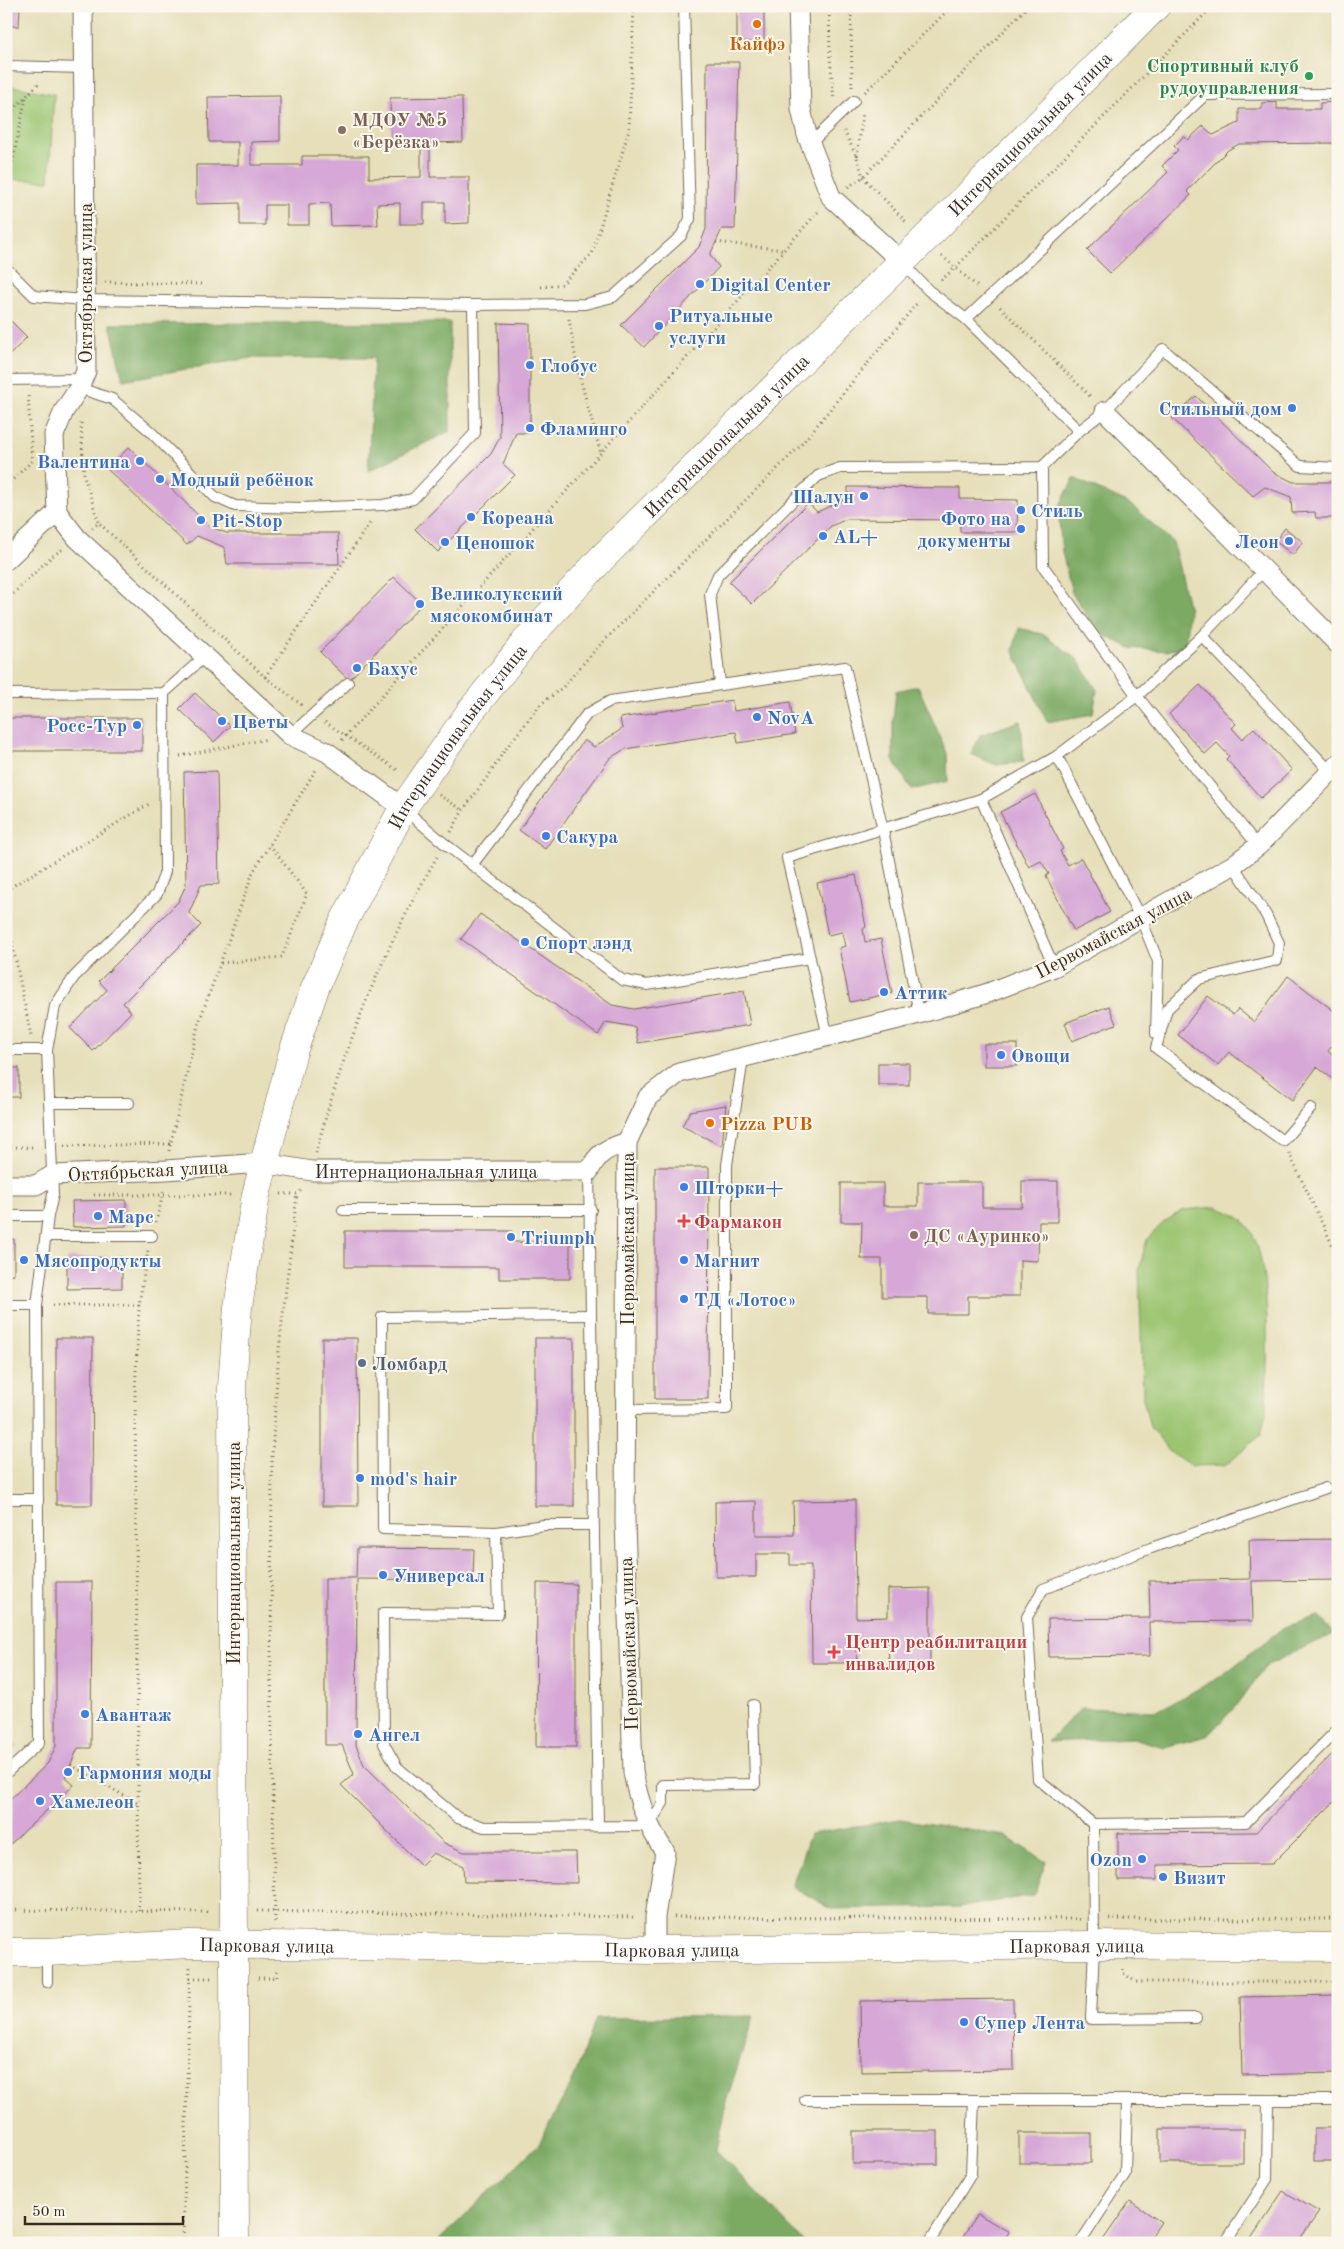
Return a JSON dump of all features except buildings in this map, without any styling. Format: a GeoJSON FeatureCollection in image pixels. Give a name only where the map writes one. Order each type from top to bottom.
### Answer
{"type":"FeatureCollection","features":[{"type":"Feature","properties":{"kind":"main road","name":"Интернациональная улица"},"geometry":{"type":"LineString","coordinates":[[235,2243],[232,1386],[238,1307],[256,1195],[292,1055],[315,988],[343,923],[403,808],[470,712],[531,635],[603,557],[902,262],[1156,6]]}},
{"type":"Feature","properties":{"kind":"main road","name":"Парковая улица"},"geometry":{"type":"LineString","coordinates":[[6,1952],[47,1952],[189,1944],[655,1950],[1094,1945],[1338,1947]]}},
{"type":"Feature","properties":{"kind":"street","name":"Октябрьская улица"},"geometry":{"type":"LineString","coordinates":[[57,512],[54,434],[64,411],[81,384],[86,371],[83,6]]}},
{"type":"Feature","properties":{"kind":"street"},"geometry":{"type":"LineString","coordinates":[[798,6],[801,109],[831,198],[902,262]]}},
{"type":"Feature","properties":{"kind":"street"},"geometry":{"type":"LineString","coordinates":[[1104,411],[1338,644]]}},
{"type":"Feature","properties":{"kind":"street"},"geometry":{"type":"LineString","coordinates":[[6,560],[57,512],[77,538],[290,735],[327,752],[403,808]]}},
{"type":"Feature","properties":{"kind":"street","name":"Первомайская улица"},"geometry":{"type":"LineString","coordinates":[[655,1950],[655,1917],[665,1852],[648,1826],[638,1800],[633,1772],[625,1531],[627,1142],[648,1097],[679,1073],[919,1014],[988,993],[1054,967],[1233,865],[1258,846],[1335,768]]}},
{"type":"Feature","properties":{"kind":"street"},"geometry":{"type":"LineString","coordinates":[[589,1171],[596,1158],[607,1149],[627,1142]]}},
{"type":"Feature","properties":{"kind":"street","name":"Октябрьская улица"},"geometry":{"type":"LineString","coordinates":[[6,1185],[36,1185],[53,1175],[263,1164]]}},
{"type":"Feature","properties":{"kind":"street","name":"Интернациональная улица"},"geometry":{"type":"LineString","coordinates":[[263,1164],[312,1171],[589,1171]]}},
{"type":"Feature","properties":{"kind":"lane"},"geometry":{"type":"LineString","coordinates":[[6,268],[34,296],[85,300],[473,305],[585,304],[613,297],[682,236],[690,218],[684,6]]}},
{"type":"Feature","properties":{"kind":"lane"},"geometry":{"type":"LineString","coordinates":[[6,66],[84,68]]}},
{"type":"Feature","properties":{"kind":"lane"},"geometry":{"type":"LineString","coordinates":[[966,319],[1205,95],[1338,94]]}},
{"type":"Feature","properties":{"kind":"lane"},"geometry":{"type":"LineString","coordinates":[[811,143],[856,97]]}},
{"type":"Feature","properties":{"kind":"lane"},"geometry":{"type":"LineString","coordinates":[[902,262],[928,290],[966,319],[1079,431]]}},
{"type":"Feature","properties":{"kind":"lane"},"geometry":{"type":"LineString","coordinates":[[6,380],[81,384],[112,399],[150,431],[215,497],[236,506],[301,508],[383,505],[413,500],[475,433],[473,305]]}},
{"type":"Feature","properties":{"kind":"lane"},"geometry":{"type":"LineString","coordinates":[[720,684],[710,594],[718,575],[818,476],[840,468],[1042,467],[1079,431],[1104,411],[1163,349],[1300,466],[1338,468]]}},
{"type":"Feature","properties":{"kind":"lane"},"geometry":{"type":"LineString","coordinates":[[1042,467],[1043,566],[1138,696],[1258,846]]}},
{"type":"Feature","properties":{"kind":"lane"},"geometry":{"type":"LineString","coordinates":[[828,1037],[787,858],[981,799],[1057,756],[1138,696],[1202,636],[1263,571]]}},
{"type":"Feature","properties":{"kind":"lane"},"geometry":{"type":"LineString","coordinates":[[1202,636],[1335,768]]}},
{"type":"Feature","properties":{"kind":"lane"},"geometry":{"type":"LineString","coordinates":[[6,694],[164,693],[204,657]]}},
{"type":"Feature","properties":{"kind":"lane"},"geometry":{"type":"LineString","coordinates":[[472,865],[587,714],[610,701],[845,667],[883,830],[919,1014]]}},
{"type":"Feature","properties":{"kind":"lane"},"geometry":{"type":"LineString","coordinates":[[290,735],[348,683]]}},
{"type":"Feature","properties":{"kind":"lane"},"geometry":{"type":"LineString","coordinates":[[6,1773],[39,1743],[37,1305],[48,1216],[53,1195],[47,1050],[54,1006],[74,977],[157,894],[164,872],[164,693]]}},
{"type":"Feature","properties":{"kind":"lane"},"geometry":{"type":"LineString","coordinates":[[1057,756],[1141,919],[1158,961],[1156,1048]]}},
{"type":"Feature","properties":{"kind":"lane"},"geometry":{"type":"LineString","coordinates":[[981,799],[1054,967]]}},
{"type":"Feature","properties":{"kind":"lane"},"geometry":{"type":"LineString","coordinates":[[403,808],[472,865],[622,980],[647,985],[810,958]]}},
{"type":"Feature","properties":{"kind":"lane"},"geometry":{"type":"LineString","coordinates":[[1156,1048],[1167,1009],[1199,980],[1278,960],[1279,943],[1266,915],[1233,865]]}},
{"type":"Feature","properties":{"kind":"lane"},"geometry":{"type":"LineString","coordinates":[[1156,1048],[1283,1141],[1310,1108]]}},
{"type":"Feature","properties":{"kind":"lane"},"geometry":{"type":"LineString","coordinates":[[6,1050],[47,1050]]}},
{"type":"Feature","properties":{"kind":"lane"},"geometry":{"type":"LineString","coordinates":[[625,1410],[727,1409],[728,1165],[743,1058]]}},
{"type":"Feature","properties":{"kind":"lane"},"geometry":{"type":"LineString","coordinates":[[50,1103],[129,1103]]}},
{"type":"Feature","properties":{"kind":"lane","name":"Первомайская улица"},"geometry":{"type":"LineString","coordinates":[[589,1171],[598,1826]]}},
{"type":"Feature","properties":{"kind":"lane"},"geometry":{"type":"LineString","coordinates":[[343,1210],[591,1210]]}},
{"type":"Feature","properties":{"kind":"lane"},"geometry":{"type":"LineString","coordinates":[[6,1216],[48,1216]]}},
{"type":"Feature","properties":{"kind":"lane"},"geometry":{"type":"LineString","coordinates":[[46,1236],[152,1236]]}},
{"type":"Feature","properties":{"kind":"lane"},"geometry":{"type":"LineString","coordinates":[[6,1305],[37,1305]]}},
{"type":"Feature","properties":{"kind":"lane"},"geometry":{"type":"LineString","coordinates":[[591,1315],[382,1316],[383,1529],[496,1532],[544,1526],[593,1526]]}},
{"type":"Feature","properties":{"kind":"lane"},"geometry":{"type":"LineString","coordinates":[[1326,1488],[1151,1548],[1044,1589],[1027,1617],[1038,1779],[1093,1824],[1246,1822],[1338,1729]]}},
{"type":"Feature","properties":{"kind":"lane"},"geometry":{"type":"LineString","coordinates":[[6,1499],[38,1500]]}},
{"type":"Feature","properties":{"kind":"lane"},"geometry":{"type":"LineString","coordinates":[[496,1532],[498,1614],[383,1613],[384,1744],[397,1767],[458,1818],[484,1827],[648,1826],[663,1803],[663,1785],[755,1784],[754,1705]]}},
{"type":"Feature","properties":{"kind":"lane"},"geometry":{"type":"LineString","coordinates":[[1093,1824],[1094,1945],[1090,2019],[1196,2018]]}},
{"type":"Feature","properties":{"kind":"lane"},"geometry":{"type":"LineString","coordinates":[[47,1952],[48,1982]]}},
{"type":"Feature","properties":{"kind":"lane"},"geometry":{"type":"LineString","coordinates":[[806,2100],[1338,2100]]}},
{"type":"Feature","properties":{"kind":"lane"},"geometry":{"type":"LineString","coordinates":[[929,2243],[971,2174],[974,2100]]}},
{"type":"Feature","properties":{"kind":"lane"},"geometry":{"type":"LineString","coordinates":[[1080,2243],[1125,2174],[1127,2100]]}},
{"type":"Feature","properties":{"kind":"lane"},"geometry":{"type":"LineString","coordinates":[[1225,2243],[1267,2179],[1268,2100]]}},
{"type":"Feature","properties":{"kind":"path"},"geometry":{"type":"LineString","coordinates":[[533,288],[562,284],[592,254],[629,130],[634,6]]}},
{"type":"Feature","properties":{"kind":"path"},"geometry":{"type":"LineString","coordinates":[[851,6],[852,87],[856,97],[952,6]]}},
{"type":"Feature","properties":{"kind":"path"},"geometry":{"type":"LineString","coordinates":[[346,737],[831,198],[863,178],[1028,6]]}},
{"type":"Feature","properties":{"kind":"path"},"geometry":{"type":"LineString","coordinates":[[1208,6],[1210,9],[1213,6]]}},
{"type":"Feature","properties":{"kind":"path"},"geometry":{"type":"LineString","coordinates":[[6,117],[53,67]]}},
{"type":"Feature","properties":{"kind":"path"},"geometry":{"type":"LineString","coordinates":[[6,192],[26,97]]}},
{"type":"Feature","properties":{"kind":"path"},"geometry":{"type":"LineString","coordinates":[[857,157],[865,104]]}},
{"type":"Feature","properties":{"kind":"path"},"geometry":{"type":"LineString","coordinates":[[716,242],[784,250]]}},
{"type":"Feature","properties":{"kind":"path"},"geometry":{"type":"LineString","coordinates":[[562,284],[577,367],[601,454]]}},
{"type":"Feature","properties":{"kind":"path"},"geometry":{"type":"LineString","coordinates":[[6,486],[32,461],[28,380]]}},
{"type":"Feature","properties":{"kind":"path"},"geometry":{"type":"LineString","coordinates":[[81,384],[84,476],[99,523]]}},
{"type":"Feature","properties":{"kind":"path"},"geometry":{"type":"LineString","coordinates":[[265,677],[383,505]]}},
{"type":"Feature","properties":{"kind":"path"},"geometry":{"type":"LineString","coordinates":[[164,760],[234,744],[290,735]]}},
{"type":"Feature","properties":{"kind":"path"},"geometry":{"type":"LineString","coordinates":[[139,1911],[135,1394],[139,1305],[147,1254],[163,1195],[170,1144],[198,1025],[220,963],[253,872],[327,752]]}},
{"type":"Feature","properties":{"kind":"path"},"geometry":{"type":"LineString","coordinates":[[6,890],[164,796]]}},
{"type":"Feature","properties":{"kind":"path"},"geometry":{"type":"LineString","coordinates":[[220,963],[282,957],[307,894],[270,845]]}},
{"type":"Feature","properties":{"kind":"path"},"geometry":{"type":"LineString","coordinates":[[6,912],[34,1050]]}},
{"type":"Feature","properties":{"kind":"path"},"geometry":{"type":"LineString","coordinates":[[1283,1141],[1338,1257]]}},
{"type":"Feature","properties":{"kind":"path"},"geometry":{"type":"LineString","coordinates":[[6,1147],[170,1144]]}},
{"type":"Feature","properties":{"kind":"path"},"geometry":{"type":"LineString","coordinates":[[93,1195],[297,1194],[279,1349],[272,1455],[271,1668],[275,1911]]}},
{"type":"Feature","properties":{"kind":"path"},"geometry":{"type":"LineString","coordinates":[[37,1305],[139,1305]]}},
{"type":"Feature","properties":{"kind":"path"},"geometry":{"type":"LineString","coordinates":[[70,1765],[138,1803]]}},
{"type":"Feature","properties":{"kind":"path"},"geometry":{"type":"LineString","coordinates":[[184,2243],[191,1990],[188,1912]]}},
{"type":"Feature","properties":{"kind":"path"},"geometry":{"type":"LineString","coordinates":[[1125,1919],[1123,1974],[1136,1982],[1338,1982]]}},
{"type":"Feature","properties":{"kind":"green space"},"geometry":{"type":"Polygon","coordinates":[[[6,85],[54,94],[49,181],[6,179],[6,85]]]}},
{"type":"Feature","properties":{"kind":"green space"},"geometry":{"type":"Polygon","coordinates":[[[450,322],[450,431],[368,471],[374,358],[250,358],[123,380],[110,324],[450,322]]]}},
{"type":"Feature","properties":{"kind":"green space"},"geometry":{"type":"Polygon","coordinates":[[[1074,478],[1131,505],[1173,542],[1189,610],[1185,646],[1167,651],[1131,648],[1099,633],[1072,593],[1062,552],[1058,509],[1074,478]]]}},
{"type":"Feature","properties":{"kind":"green space"},"geometry":{"type":"Polygon","coordinates":[[[1019,628],[1045,635],[1078,660],[1097,690],[1093,714],[1047,722],[1013,650],[1019,628]]]}},
{"type":"Feature","properties":{"kind":"green space"},"geometry":{"type":"Polygon","coordinates":[[[918,686],[947,753],[948,781],[912,790],[893,760],[893,721],[896,691],[918,686]]]}},
{"type":"Feature","properties":{"kind":"green space"},"geometry":{"type":"Polygon","coordinates":[[[1021,721],[1024,762],[996,765],[971,754],[980,735],[1021,721]]]}},
{"type":"Feature","properties":{"kind":"green space"},"geometry":{"type":"Polygon","coordinates":[[[1217,1207],[1235,1215],[1244,1222],[1254,1237],[1261,1258],[1267,1312],[1266,1413],[1261,1435],[1226,1465],[1192,1466],[1170,1452],[1150,1427],[1143,1398],[1139,1270],[1147,1239],[1164,1222],[1183,1210],[1217,1207]]]}},
{"type":"Feature","properties":{"kind":"green space"},"geometry":{"type":"Polygon","coordinates":[[[1318,1617],[1335,1633],[1266,1666],[1237,1705],[1207,1736],[1164,1747],[1132,1738],[1048,1742],[1081,1708],[1157,1711],[1220,1677],[1284,1627],[1318,1617]]]}},
{"type":"Feature","properties":{"kind":"green space"},"geometry":{"type":"Polygon","coordinates":[[[6,1735],[15,1747],[6,1757],[6,1735]]]}},
{"type":"Feature","properties":{"kind":"green space"},"geometry":{"type":"Polygon","coordinates":[[[900,1819],[1005,1836],[1046,1862],[1034,1895],[961,1907],[831,1909],[792,1886],[810,1834],[900,1819]]]}},
{"type":"Feature","properties":{"kind":"green space"},"geometry":{"type":"Polygon","coordinates":[[[754,2016],[726,2102],[716,2150],[805,2243],[436,2243],[538,2145],[574,2078],[596,2018],[754,2016]]]}},
{"type":"Feature","properties":{"kind":"place","name":"Кайфэ"},"geometry":{"type":"Point","coordinates":[757,24]}},
{"type":"Feature","properties":{"kind":"place","name":"Спортивный клуб рудоуправления"},"geometry":{"type":"Point","coordinates":[1309,76]}},
{"type":"Feature","properties":{"kind":"place","name":"МДОУ №5 «Берёзка»"},"geometry":{"type":"Point","coordinates":[342,130]}},
{"type":"Feature","properties":{"kind":"place","name":"Digital Center"},"geometry":{"type":"Point","coordinates":[700,284]}},
{"type":"Feature","properties":{"kind":"place","name":"Ритуальные услуги"},"geometry":{"type":"Point","coordinates":[659,326]}},
{"type":"Feature","properties":{"kind":"place","name":"Глобус"},"geometry":{"type":"Point","coordinates":[530,365]}},
{"type":"Feature","properties":{"kind":"place","name":"Стильный дом"},"geometry":{"type":"Point","coordinates":[1292,408]}},
{"type":"Feature","properties":{"kind":"place","name":"Фламинго"},"geometry":{"type":"Point","coordinates":[530,428]}},
{"type":"Feature","properties":{"kind":"place","name":"Валентина"},"geometry":{"type":"Point","coordinates":[140,461]}},
{"type":"Feature","properties":{"kind":"place","name":"Модный ребёнок"},"geometry":{"type":"Point","coordinates":[160,479]}},
{"type":"Feature","properties":{"kind":"place","name":"Шалун"},"geometry":{"type":"Point","coordinates":[864,496]}},
{"type":"Feature","properties":{"kind":"place","name":"Стиль"},"geometry":{"type":"Point","coordinates":[1021,510]}},
{"type":"Feature","properties":{"kind":"place","name":"Кореана"},"geometry":{"type":"Point","coordinates":[471,517]}},
{"type":"Feature","properties":{"kind":"place","name":"Pit-Stop"},"geometry":{"type":"Point","coordinates":[201,520]}},
{"type":"Feature","properties":{"kind":"place","name":"Фото на документы"},"geometry":{"type":"Point","coordinates":[1021,529]}},
{"type":"Feature","properties":{"kind":"place","name":"AL+"},"geometry":{"type":"Point","coordinates":[823,536]}},
{"type":"Feature","properties":{"kind":"place","name":"Леон"},"geometry":{"type":"Point","coordinates":[1289,541]}},
{"type":"Feature","properties":{"kind":"place","name":"Ценошок"},"geometry":{"type":"Point","coordinates":[445,542]}},
{"type":"Feature","properties":{"kind":"place","name":"Великолукский мясокомбинат"},"geometry":{"type":"Point","coordinates":[420,604]}},
{"type":"Feature","properties":{"kind":"place","name":"Бахус"},"geometry":{"type":"Point","coordinates":[357,668]}},
{"type":"Feature","properties":{"kind":"place","name":"NovA"},"geometry":{"type":"Point","coordinates":[757,717]}},
{"type":"Feature","properties":{"kind":"place","name":"Цветы"},"geometry":{"type":"Point","coordinates":[222,721]}},
{"type":"Feature","properties":{"kind":"place","name":"Росс-Тур"},"geometry":{"type":"Point","coordinates":[137,725]}},
{"type":"Feature","properties":{"kind":"place","name":"Сакура"},"geometry":{"type":"Point","coordinates":[546,836]}},
{"type":"Feature","properties":{"kind":"place","name":"Спорт лэнд"},"geometry":{"type":"Point","coordinates":[525,942]}},
{"type":"Feature","properties":{"kind":"place","name":"Аттик"},"geometry":{"type":"Point","coordinates":[884,992]}},
{"type":"Feature","properties":{"kind":"place","name":"Овощи"},"geometry":{"type":"Point","coordinates":[1001,1055]}},
{"type":"Feature","properties":{"kind":"place","name":"Pizza PUB"},"geometry":{"type":"Point","coordinates":[710,1123]}},
{"type":"Feature","properties":{"kind":"place","name":"Шторки+"},"geometry":{"type":"Point","coordinates":[684,1187]}},
{"type":"Feature","properties":{"kind":"place","name":"Марс"},"geometry":{"type":"Point","coordinates":[98,1216]}},
{"type":"Feature","properties":{"kind":"place","name":"Фармакон"},"geometry":{"type":"Point","coordinates":[684,1221]}},
{"type":"Feature","properties":{"kind":"place","name":"ДС «Ауринко»"},"geometry":{"type":"Point","coordinates":[914,1235]}},
{"type":"Feature","properties":{"kind":"place","name":"Triumph"},"geometry":{"type":"Point","coordinates":[511,1237]}},
{"type":"Feature","properties":{"kind":"place","name":"Мясопродукты"},"geometry":{"type":"Point","coordinates":[24,1260]}},
{"type":"Feature","properties":{"kind":"place","name":"Магнит"},"geometry":{"type":"Point","coordinates":[684,1260]}},
{"type":"Feature","properties":{"kind":"place","name":"ТД «Лотос»"},"geometry":{"type":"Point","coordinates":[684,1299]}},
{"type":"Feature","properties":{"kind":"place","name":"Ломбард"},"geometry":{"type":"Point","coordinates":[362,1363]}},
{"type":"Feature","properties":{"kind":"place","name":"mod's hair"},"geometry":{"type":"Point","coordinates":[360,1478]}},
{"type":"Feature","properties":{"kind":"place","name":"Универсал"},"geometry":{"type":"Point","coordinates":[383,1575]}},
{"type":"Feature","properties":{"kind":"place","name":"Центр реабилитации инвалидов"},"geometry":{"type":"Point","coordinates":[834,1652]}},
{"type":"Feature","properties":{"kind":"place","name":"Авантаж"},"geometry":{"type":"Point","coordinates":[85,1714]}},
{"type":"Feature","properties":{"kind":"place","name":"Ангел"},"geometry":{"type":"Point","coordinates":[358,1734]}},
{"type":"Feature","properties":{"kind":"place","name":"Гармония моды"},"geometry":{"type":"Point","coordinates":[68,1772]}},
{"type":"Feature","properties":{"kind":"place","name":"Хамелеон"},"geometry":{"type":"Point","coordinates":[40,1801]}},
{"type":"Feature","properties":{"kind":"place","name":"Ozon"},"geometry":{"type":"Point","coordinates":[1142,1859]}},
{"type":"Feature","properties":{"kind":"place","name":"Визит"},"geometry":{"type":"Point","coordinates":[1163,1877]}},
{"type":"Feature","properties":{"kind":"place","name":"Супер Лента"},"geometry":{"type":"Point","coordinates":[964,2022]}}]}
